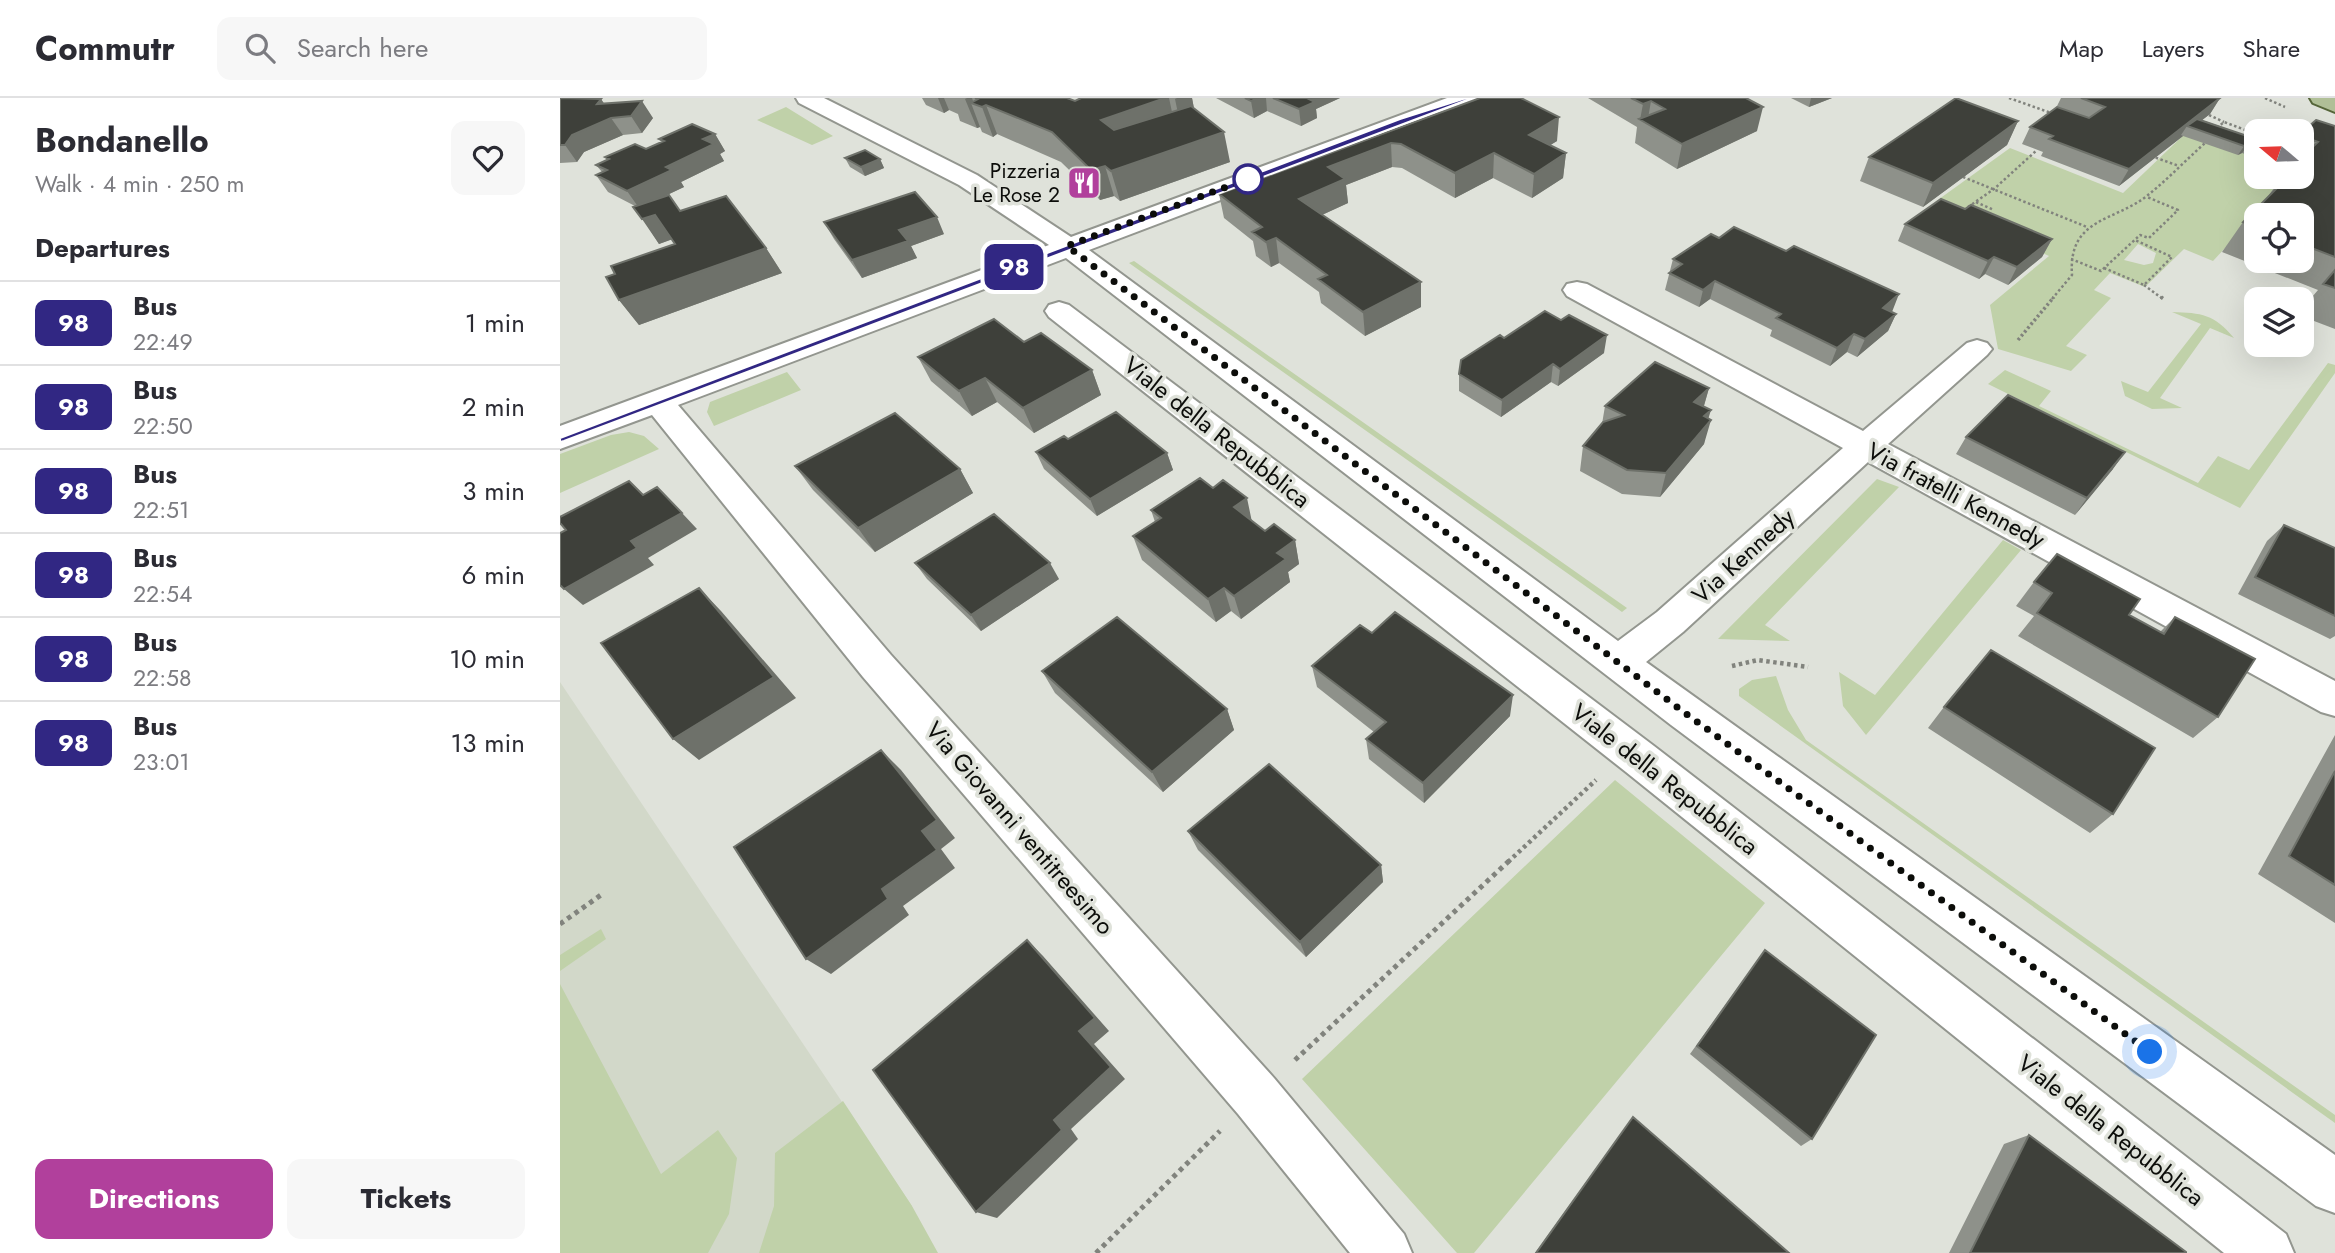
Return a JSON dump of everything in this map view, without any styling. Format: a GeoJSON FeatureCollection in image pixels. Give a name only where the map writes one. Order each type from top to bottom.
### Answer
{"type":"FeatureCollection","features":[{"type":"Feature","properties":{"kind":"main road"},"geometry":{"type":"LineString","coordinates":[[2321,98],[2335,105]]}},
{"type":"Feature","properties":{"kind":"street"},"geometry":{"type":"LineString","coordinates":[[807,98],[968,180],[1067,246],[1618,663],[2335,1187]]}},
{"type":"Feature","properties":{"kind":"street"},"geometry":{"type":"LineString","coordinates":[[560,438],[1468,98]]}},
{"type":"Feature","properties":{"kind":"street","name":"Via fratelli Kennedy"},"geometry":{"type":"LineString","coordinates":[[1577,290],[2335,700]]}},
{"type":"Feature","properties":{"kind":"street","name":"Viale della Repubblica"},"geometry":{"type":"LineString","coordinates":[[1059,311],[1640,759],[2267,1253]]}},
{"type":"Feature","properties":{"kind":"street","name":"Via Kennedy"},"geometry":{"type":"LineString","coordinates":[[1618,663],[1670,622],[1977,349]]}},
{"type":"Feature","properties":{"kind":"street","name":"Via Giovanni ventitreesimo"},"geometry":{"type":"LineString","coordinates":[[657,401],[877,666],[1256,1096],[1385,1253]]}},
{"type":"Feature","properties":{"kind":"path"},"geometry":{"type":"LineString","coordinates":[[2009,98],[2060,117]]}},
{"type":"Feature","properties":{"kind":"path"},"geometry":{"type":"LineString","coordinates":[[2208,115],[2244,130]]}},
{"type":"Feature","properties":{"kind":"path"},"geometry":{"type":"LineString","coordinates":[[2215,135],[2216,128],[2224,122]]}},
{"type":"Feature","properties":{"kind":"path"},"geometry":{"type":"LineString","coordinates":[[2018,340],[2072,275],[2071,259],[2087,227],[2146,197],[2205,143]]}},
{"type":"Feature","properties":{"kind":"path"},"geometry":{"type":"LineString","coordinates":[[1966,209],[1994,190],[2037,150]]}},
{"type":"Feature","properties":{"kind":"path"},"geometry":{"type":"LineString","coordinates":[[2144,154],[2179,166]]}},
{"type":"Feature","properties":{"kind":"path"},"geometry":{"type":"LineString","coordinates":[[1963,177],[2087,227]]}},
{"type":"Feature","properties":{"kind":"path"},"geometry":{"type":"LineString","coordinates":[[2071,259],[2101,271],[2140,235],[2149,238],[2178,210],[2146,197]]}},
{"type":"Feature","properties":{"kind":"path"},"geometry":{"type":"LineString","coordinates":[[1975,202],[1994,210]]}},
{"type":"Feature","properties":{"kind":"path"},"geometry":{"type":"LineString","coordinates":[[2135,240],[2172,257],[2144,285]]}},
{"type":"Feature","properties":{"kind":"path"},"geometry":{"type":"LineString","coordinates":[[2104,268],[2144,285],[2165,300]]}},
{"type":"Feature","properties":{"kind":"path"},"geometry":{"type":"LineString","coordinates":[[1732,666],[1758,660],[1808,667]]}},
{"type":"Feature","properties":{"kind":"path"},"geometry":{"type":"LineString","coordinates":[[1292,1062],[1601,775],[1640,759]]}},
{"type":"Feature","properties":{"kind":"path"},"geometry":{"type":"LineString","coordinates":[[560,924],[601,895]]}},
{"type":"Feature","properties":{"kind":"path"},"geometry":{"type":"LineString","coordinates":[[1096,1253],[1229,1122]]}},
{"type":"Feature","properties":{"kind":"shaded area"},"geometry":{"type":"Polygon","coordinates":[[[560,682],[912,1206],[861,1253],[560,1253],[560,682]]]}},
{"type":"Feature","properties":{"kind":"green space"},"geometry":{"type":"Polygon","coordinates":[[[786,107],[833,136],[812,145],[757,120],[786,107]]]}},
{"type":"Feature","properties":{"kind":"green space"},"geometry":{"type":"Polygon","coordinates":[[[2192,127],[2244,146],[2244,189],[2280,189],[2267,203],[2244,203],[2244,228],[2213,261],[2184,249],[2145,287],[2110,273],[2094,290],[2111,298],[2066,346],[2087,355],[2071,371],[1998,349],[1990,305],[2049,256],[1935,202],[2010,148],[2123,193],[2192,127]],[[2138,244],[2124,260],[2144,265],[2153,263],[2156,253],[2138,244]]]}},
{"type":"Feature","properties":{"kind":"green space"},"geometry":{"type":"Polygon","coordinates":[[[1134,261],[1627,608],[1622,612],[1129,263],[1134,261]]]}},
{"type":"Feature","properties":{"kind":"green space"},"geometry":{"type":"Polygon","coordinates":[[[2172,312],[2207,316],[2234,338],[2210,328],[2160,398],[2182,408],[2152,409],[2125,396],[2121,381],[2148,392],[2201,324],[2172,312]]]}},
{"type":"Feature","properties":{"kind":"green space"},"geometry":{"type":"Polygon","coordinates":[[[2328,363],[2335,365],[2335,373],[2240,508],[1988,384],[2005,370],[2051,391],[2039,406],[2198,483],[2218,456],[2249,470],[2328,363]]]}},
{"type":"Feature","properties":{"kind":"green space"},"geometry":{"type":"Polygon","coordinates":[[[787,372],[801,390],[714,426],[707,412],[710,402],[787,372]]]}},
{"type":"Feature","properties":{"kind":"green space"},"geometry":{"type":"Polygon","coordinates":[[[629,432],[644,436],[659,449],[560,493],[560,454],[611,435],[629,432]]]}},
{"type":"Feature","properties":{"kind":"green space"},"geometry":{"type":"Polygon","coordinates":[[[1877,479],[1899,487],[1765,625],[1790,641],[1718,639],[1877,479]]]}},
{"type":"Feature","properties":{"kind":"green space"},"geometry":{"type":"Polygon","coordinates":[[[2003,540],[2021,550],[1866,735],[1843,706],[1839,672],[1875,695],[2003,540]]]}},
{"type":"Feature","properties":{"kind":"green space"},"geometry":{"type":"Polygon","coordinates":[[[1776,676],[1788,710],[1806,740],[2335,1115],[2335,1123],[1739,696],[1739,689],[1752,680],[1776,676]]]}},
{"type":"Feature","properties":{"kind":"green space"},"geometry":{"type":"Polygon","coordinates":[[[1615,780],[1765,903],[1474,1253],[1457,1253],[1302,1079],[1615,780]]]}},
{"type":"Feature","properties":{"kind":"green space"},"geometry":{"type":"Polygon","coordinates":[[[601,929],[606,939],[560,971],[560,955],[601,929]]]}},
{"type":"Feature","properties":{"kind":"green space"},"geometry":{"type":"Polygon","coordinates":[[[560,984],[661,1174],[718,1130],[737,1158],[729,1214],[708,1253],[560,1253],[560,984]]]}},
{"type":"Feature","properties":{"kind":"green space"},"geometry":{"type":"Polygon","coordinates":[[[843,1101],[912,1206],[938,1253],[759,1253],[774,1206],[775,1153],[843,1101]]]}},
{"type":"Feature","properties":{"kind":"building"},"geometry":{"type":"Polygon","coordinates":[[[560,98],[601,99],[597,104],[642,101],[631,116],[611,118],[572,135],[565,145],[560,145],[560,98]]]}},
{"type":"Feature","properties":{"kind":"building"},"geometry":{"type":"Polygon","coordinates":[[[975,98],[1067,98],[1075,101],[1081,98],[1165,98],[1101,120],[1114,130],[1191,106],[1224,132],[1111,171],[1105,166],[1091,170],[1052,132],[986,105],[982,107],[971,103],[978,99],[975,98]]]}},
{"type":"Feature","properties":{"kind":"building"},"geometry":{"type":"Polygon","coordinates":[[[1273,98],[1307,98],[1315,102],[1299,109],[1273,98]]]}},
{"type":"Feature","properties":{"kind":"building"},"geometry":{"type":"Polygon","coordinates":[[[1480,98],[1521,98],[1559,117],[1529,135],[1566,153],[1534,174],[1494,153],[1455,173],[1401,144],[1391,143],[1328,167],[1345,179],[1299,199],[1421,282],[1363,312],[1318,279],[1327,275],[1276,238],[1266,242],[1252,232],[1262,227],[1219,194],[1480,98]]]}},
{"type":"Feature","properties":{"kind":"building"},"geometry":{"type":"Polygon","coordinates":[[[1631,98],[1746,98],[1763,107],[1682,144],[1639,119],[1665,109],[1651,101],[1643,104],[1631,98]]]}},
{"type":"Feature","properties":{"kind":"building"},"geometry":{"type":"Polygon","coordinates":[[[1956,98],[2018,121],[1933,183],[1869,157],[1956,98]]]}},
{"type":"Feature","properties":{"kind":"building"},"geometry":{"type":"Polygon","coordinates":[[[2081,98],[2220,98],[2129,169],[2049,139],[2053,136],[2030,127],[2057,107],[2089,118],[2105,107],[2081,98]]]}},
{"type":"Feature","properties":{"kind":"building"},"geometry":{"type":"Polygon","coordinates":[[[2197,119],[2244,135],[2244,146],[2187,126],[2197,119]]]}},
{"type":"Feature","properties":{"kind":"building"},"geometry":{"type":"Polygon","coordinates":[[[2314,122],[2335,126],[2335,257],[2314,249],[2314,203],[2262,203],[2276,189],[2314,189],[2314,146],[2318,142],[2314,141],[2314,122]]]}},
{"type":"Feature","properties":{"kind":"building"},"geometry":{"type":"Polygon","coordinates":[[[692,124],[715,134],[703,139],[714,144],[666,167],[672,170],[627,191],[596,175],[607,170],[596,165],[609,159],[605,157],[635,144],[646,149],[664,141],[659,139],[692,124]]]}},
{"type":"Feature","properties":{"kind":"building"},"geometry":{"type":"Polygon","coordinates":[[[865,150],[880,159],[861,167],[845,158],[865,150]]]}},
{"type":"Feature","properties":{"kind":"building"},"geometry":{"type":"Polygon","coordinates":[[[915,192],[937,217],[899,230],[908,241],[852,260],[824,222],[915,192]]]}},
{"type":"Feature","properties":{"kind":"building"},"geometry":{"type":"Polygon","coordinates":[[[669,195],[680,211],[726,196],[766,248],[619,300],[606,277],[615,274],[611,266],[675,244],[655,215],[642,219],[633,207],[669,195]]]}},
{"type":"Feature","properties":{"kind":"building"},"geometry":{"type":"Polygon","coordinates":[[[1941,199],[1965,209],[1971,205],[2052,239],[2017,267],[1994,257],[1988,261],[1905,224],[1941,199]]]}},
{"type":"Feature","properties":{"kind":"building"},"geometry":{"type":"Polygon","coordinates":[[[1734,227],[1786,251],[1794,246],[1899,294],[1883,308],[1896,314],[1865,339],[1854,334],[1837,348],[1776,318],[1781,314],[1715,281],[1703,290],[1669,273],[1682,264],[1673,259],[1711,234],[1719,238],[1734,227]]]}},
{"type":"Feature","properties":{"kind":"building"},"geometry":{"type":"Polygon","coordinates":[[[2335,270],[2335,288],[2323,284],[2335,270]]]}},
{"type":"Feature","properties":{"kind":"building"},"geometry":{"type":"Polygon","coordinates":[[[1545,311],[1561,320],[1569,315],[1607,335],[1560,369],[1553,364],[1502,400],[1459,374],[1461,360],[1500,335],[1504,338],[1545,311]]]}},
{"type":"Feature","properties":{"kind":"building"},"geometry":{"type":"Polygon","coordinates":[[[994,319],[1024,342],[1041,333],[1092,370],[1023,408],[985,378],[959,391],[918,357],[994,319]]]}},
{"type":"Feature","properties":{"kind":"building"},"geometry":{"type":"Polygon","coordinates":[[[1655,362],[1709,388],[1694,402],[1711,410],[1704,416],[1711,420],[1666,473],[1627,470],[1583,446],[1603,422],[1624,415],[1605,406],[1655,362]]]}},
{"type":"Feature","properties":{"kind":"building"},"geometry":{"type":"Polygon","coordinates":[[[2008,395],[2125,452],[2087,498],[1966,437],[2008,395]]]}},
{"type":"Feature","properties":{"kind":"building"},"geometry":{"type":"Polygon","coordinates":[[[1116,412],[1167,453],[1090,499],[1036,452],[1064,436],[1068,439],[1116,412]]]}},
{"type":"Feature","properties":{"kind":"building"},"geometry":{"type":"Polygon","coordinates":[[[895,413],[960,469],[858,528],[795,466],[895,413]]]}},
{"type":"Feature","properties":{"kind":"building"},"geometry":{"type":"Polygon","coordinates":[[[1200,478],[1213,488],[1223,480],[1247,498],[1234,507],[1265,531],[1274,524],[1295,540],[1277,553],[1286,559],[1234,596],[1224,588],[1208,599],[1133,536],[1161,518],[1151,510],[1200,478]]]}},
{"type":"Feature","properties":{"kind":"building"},"geometry":{"type":"Polygon","coordinates":[[[629,481],[643,495],[657,487],[682,513],[631,541],[637,548],[564,589],[560,585],[560,533],[566,530],[560,523],[560,517],[629,481]]]}},
{"type":"Feature","properties":{"kind":"building"},"geometry":{"type":"Polygon","coordinates":[[[994,514],[1050,563],[971,615],[915,563],[994,514]]]}},
{"type":"Feature","properties":{"kind":"building"},"geometry":{"type":"Polygon","coordinates":[[[2284,525],[2335,548],[2335,616],[2255,577],[2284,525]]]}},
{"type":"Feature","properties":{"kind":"building"},"geometry":{"type":"Polygon","coordinates":[[[2057,554],[2140,599],[2129,615],[2164,634],[2175,617],[2255,659],[2218,717],[2037,613],[2052,593],[2034,582],[2057,554]]]}},
{"type":"Feature","properties":{"kind":"building"},"geometry":{"type":"Polygon","coordinates":[[[699,588],[774,677],[673,739],[601,643],[699,588]]]}},
{"type":"Feature","properties":{"kind":"building"},"geometry":{"type":"Polygon","coordinates":[[[1395,612],[1513,695],[1423,783],[1366,739],[1386,722],[1312,666],[1360,625],[1372,633],[1395,612]]]}},
{"type":"Feature","properties":{"kind":"building"},"geometry":{"type":"Polygon","coordinates":[[[1117,617],[1227,709],[1152,772],[1042,671],[1117,617]]]}},
{"type":"Feature","properties":{"kind":"building"},"geometry":{"type":"Polygon","coordinates":[[[1991,650],[2155,748],[2113,814],[1944,707],[1991,650]]]}},
{"type":"Feature","properties":{"kind":"building"},"geometry":{"type":"Polygon","coordinates":[[[881,750],[937,820],[922,831],[937,850],[882,889],[888,899],[806,959],[734,847],[881,750]]]}},
{"type":"Feature","properties":{"kind":"building"},"geometry":{"type":"Polygon","coordinates":[[[1269,764],[1381,865],[1300,942],[1188,831],[1269,764]]]}},
{"type":"Feature","properties":{"kind":"building"},"geometry":{"type":"Polygon","coordinates":[[[2335,771],[2335,885],[2289,856],[2335,771]]]}},
{"type":"Feature","properties":{"kind":"building"},"geometry":{"type":"Polygon","coordinates":[[[1027,940],[1095,1018],[1079,1031],[1111,1067],[1054,1120],[1062,1130],[976,1212],[873,1070],[1027,940]]]}},
{"type":"Feature","properties":{"kind":"building"},"geometry":{"type":"Polygon","coordinates":[[[1765,950],[1876,1035],[1812,1139],[1697,1046],[1765,950]]]}},
{"type":"Feature","properties":{"kind":"building"},"geometry":{"type":"Polygon","coordinates":[[[1633,1117],[1789,1253],[1536,1253],[1633,1117]]]}},
{"type":"Feature","properties":{"kind":"building"},"geometry":{"type":"Polygon","coordinates":[[[2029,1135],[2186,1252],[2186,1253],[1970,1253],[2029,1135]]]}},
{"type":"Feature","properties":{"kind":"bus line","name":"98"},"geometry":{"type":"LineString","coordinates":[[560,438],[1402,120],[1469,98]]}},
{"type":"Feature","properties":{"kind":"place","name":"Pizzeria Le Rose 2"},"geometry":{"type":"Point","coordinates":[1084,183]}},
{"type":"Feature","properties":{"kind":"route"},"geometry":{"type":"LineString","coordinates":[[1248,179],[1067,246],[1685,713],[2150,1052]]}}]}
